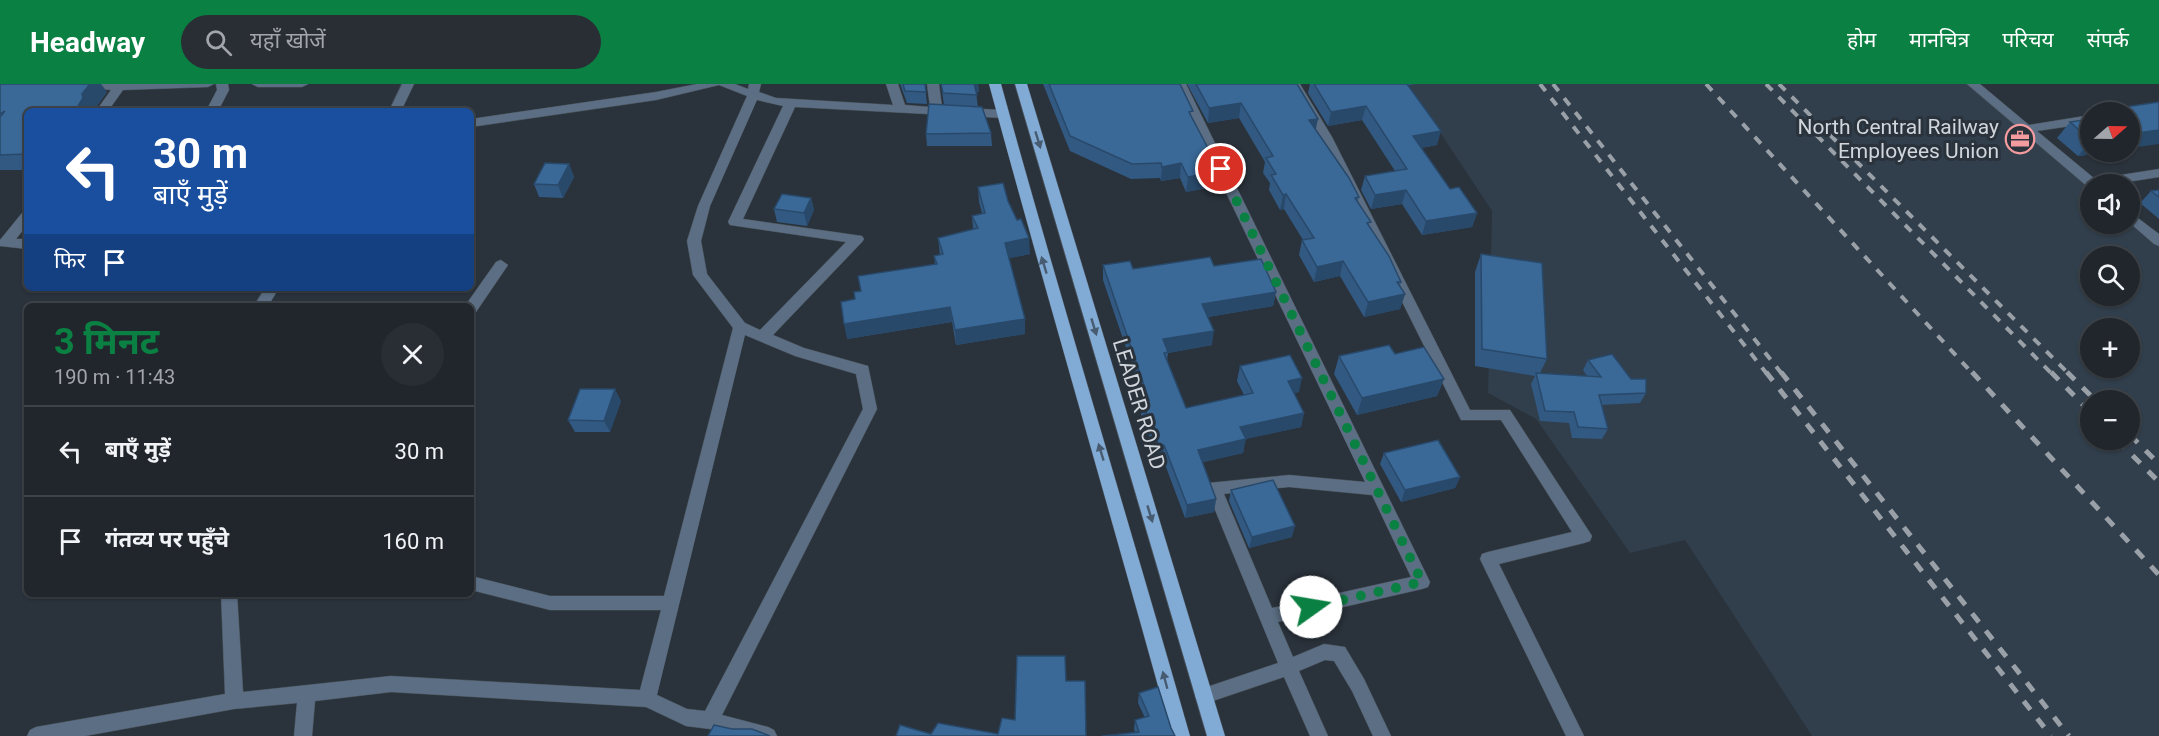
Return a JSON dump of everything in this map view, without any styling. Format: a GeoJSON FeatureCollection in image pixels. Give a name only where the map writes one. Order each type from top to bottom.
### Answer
{"type":"FeatureCollection","features":[{"type":"Feature","properties":{"kind":"main road"},"geometry":{"type":"LineString","coordinates":[[995,84],[1040,249],[1119,515],[1181,736]]}},
{"type":"Feature","properties":{"kind":"main road","name":"LEADER ROAD"},"geometry":{"type":"LineString","coordinates":[[1021,84],[1216,736]]}},
{"type":"Feature","properties":{"kind":"street"},"geometry":{"type":"LineString","coordinates":[[100,84],[103,87],[208,84]]}},
{"type":"Feature","properties":{"kind":"street"},"geometry":{"type":"LineString","coordinates":[[214,108],[223,90],[222,84]]}},
{"type":"Feature","properties":{"kind":"street"},"geometry":{"type":"LineString","coordinates":[[258,84],[302,84]]}},
{"type":"Feature","properties":{"kind":"street"},"geometry":{"type":"LineString","coordinates":[[394,84],[401,99]]}},
{"type":"Feature","properties":{"kind":"street"},"geometry":{"type":"LineString","coordinates":[[396,108],[408,84]]}},
{"type":"Feature","properties":{"kind":"street"},"geometry":{"type":"LineString","coordinates":[[474,123],[656,96],[714,84]]}},
{"type":"Feature","properties":{"kind":"street"},"geometry":{"type":"LineString","coordinates":[[724,84],[754,89],[775,102],[1003,114]]}},
{"type":"Feature","properties":{"kind":"street"},"geometry":{"type":"LineString","coordinates":[[892,84],[900,108]]}},
{"type":"Feature","properties":{"kind":"street"},"geometry":{"type":"LineString","coordinates":[[933,84],[937,112]]}},
{"type":"Feature","properties":{"kind":"street"},"geometry":{"type":"LineString","coordinates":[[1180,84],[1422,582],[1267,617]]}},
{"type":"Feature","properties":{"kind":"street"},"geometry":{"type":"LineString","coordinates":[[1294,84],[1326,137],[1466,416],[1505,414],[1584,536],[1488,559],[1575,736]]}},
{"type":"Feature","properties":{"kind":"street"},"geometry":{"type":"LineString","coordinates":[[1973,84],[2080,174]]}},
{"type":"Feature","properties":{"kind":"street"},"geometry":{"type":"LineString","coordinates":[[104,108],[120,86]]}},
{"type":"Feature","properties":{"kind":"street"},"geometry":{"type":"LineString","coordinates":[[710,720],[870,410],[863,370],[800,352],[740,327],[700,275],[694,241],[704,206],[754,89]]}},
{"type":"Feature","properties":{"kind":"street"},"geometry":{"type":"LineString","coordinates":[[763,336],[856,239],[735,222],[791,102]]}},
{"type":"Feature","properties":{"kind":"street"},"geometry":{"type":"LineString","coordinates":[[2026,129],[2080,121]]}},
{"type":"Feature","properties":{"kind":"street"},"geometry":{"type":"LineString","coordinates":[[2140,176],[2159,173]]}},
{"type":"Feature","properties":{"kind":"street"},"geometry":{"type":"LineString","coordinates":[[3,245],[24,220]]}},
{"type":"Feature","properties":{"kind":"street"},"geometry":{"type":"LineString","coordinates":[[2140,225],[2159,241]]}},
{"type":"Feature","properties":{"kind":"street"},"geometry":{"type":"LineString","coordinates":[[3,245],[24,244]]}},
{"type":"Feature","properties":{"kind":"street"},"geometry":{"type":"LineString","coordinates":[[474,304],[501,265]]}},
{"type":"Feature","properties":{"kind":"street"},"geometry":{"type":"LineString","coordinates":[[647,699],[740,327]]}},
{"type":"Feature","properties":{"kind":"street"},"geometry":{"type":"LineString","coordinates":[[1319,736],[1214,488],[1289,481],[1376,489]]}},
{"type":"Feature","properties":{"kind":"street"},"geometry":{"type":"LineString","coordinates":[[474,584],[550,603],[671,603]]}},
{"type":"Feature","properties":{"kind":"street"},"geometry":{"type":"LineString","coordinates":[[229,597],[234,701]]}},
{"type":"Feature","properties":{"kind":"street"},"geometry":{"type":"LineString","coordinates":[[1204,696],[1289,667],[1324,652],[1339,653],[1358,685],[1382,736]]}},
{"type":"Feature","properties":{"kind":"street"},"geometry":{"type":"LineString","coordinates":[[36,736],[234,701],[391,684],[647,699],[686,717],[710,720],[768,736]]}},
{"type":"Feature","properties":{"kind":"street"},"geometry":{"type":"LineString","coordinates":[[303,736],[307,693]]}},
{"type":"Feature","properties":{"kind":"shaded area"},"geometry":{"type":"Polygon","coordinates":[[[1408,84],[1973,84],[2080,174],[2080,234],[2140,234],[2140,224],[2159,240],[2159,736],[1812,736],[1685,540],[1630,553],[1536,419],[1488,393],[1492,211],[1408,84]]]}},
{"type":"Feature","properties":{"kind":"building"},"geometry":{"type":"Polygon","coordinates":[[[0,84],[90,84],[82,94],[83,98],[77,108],[24,108],[24,154],[0,155],[0,117],[5,111],[0,114],[0,84]]]}},
{"type":"Feature","properties":{"kind":"building"},"geometry":{"type":"Polygon","coordinates":[[[903,84],[925,84],[926,92],[905,91],[903,84]]]}},
{"type":"Feature","properties":{"kind":"building"},"geometry":{"type":"Polygon","coordinates":[[[941,84],[974,84],[977,95],[943,93],[941,84]]]}},
{"type":"Feature","properties":{"kind":"building"},"geometry":{"type":"Polygon","coordinates":[[[1049,84],[1180,84],[1193,111],[1189,112],[1220,171],[1188,177],[1181,163],[1162,167],[1161,163],[1132,164],[1070,136],[1049,84]]]}},
{"type":"Feature","properties":{"kind":"building"},"geometry":{"type":"Polygon","coordinates":[[[1196,84],[1297,84],[1318,119],[1309,120],[1349,178],[1359,197],[1355,198],[1371,222],[1367,223],[1389,256],[1401,282],[1397,282],[1405,294],[1368,302],[1343,261],[1317,267],[1302,240],[1314,238],[1271,175],[1276,174],[1266,158],[1273,156],[1241,103],[1209,108],[1196,84]]]}},
{"type":"Feature","properties":{"kind":"building"},"geometry":{"type":"Polygon","coordinates":[[[1314,84],[1407,84],[1441,131],[1413,136],[1450,189],[1459,187],[1477,213],[1426,221],[1406,190],[1375,195],[1365,176],[1407,169],[1366,106],[1331,112],[1314,84]]]}},
{"type":"Feature","properties":{"kind":"building"},"geometry":{"type":"Polygon","coordinates":[[[2159,102],[2159,130],[2140,133],[2140,105],[2159,102]]]}},
{"type":"Feature","properties":{"kind":"building"},"geometry":{"type":"Polygon","coordinates":[[[929,104],[982,107],[991,133],[926,134],[929,104]]]}},
{"type":"Feature","properties":{"kind":"building"},"geometry":{"type":"Polygon","coordinates":[[[2080,121],[2080,131],[2070,122],[2080,121]]]}},
{"type":"Feature","properties":{"kind":"building"},"geometry":{"type":"Polygon","coordinates":[[[545,163],[569,164],[558,185],[534,184],[545,163]]]}},
{"type":"Feature","properties":{"kind":"building"},"geometry":{"type":"Polygon","coordinates":[[[1003,183],[1008,201],[1017,220],[1021,219],[1029,238],[1005,243],[1025,319],[955,330],[950,307],[844,324],[841,302],[855,299],[854,292],[861,291],[858,276],[937,264],[934,256],[943,254],[938,238],[978,228],[972,216],[985,213],[978,187],[1003,183]]]}},
{"type":"Feature","properties":{"kind":"building"},"geometry":{"type":"Polygon","coordinates":[[[2159,190],[2159,197],[2151,191],[2159,190]]]}},
{"type":"Feature","properties":{"kind":"building"},"geometry":{"type":"Polygon","coordinates":[[[782,194],[811,198],[804,213],[774,209],[782,194]]]}},
{"type":"Feature","properties":{"kind":"building"},"geometry":{"type":"Polygon","coordinates":[[[1481,254],[1542,263],[1547,359],[1482,349],[1481,254]]]}},
{"type":"Feature","properties":{"kind":"building"},"geometry":{"type":"Polygon","coordinates":[[[1210,257],[1214,266],[1261,259],[1276,292],[1202,304],[1214,331],[1163,339],[1168,352],[1164,353],[1186,408],[1253,393],[1240,366],[1290,355],[1302,378],[1288,381],[1304,413],[1240,427],[1246,439],[1198,450],[1216,499],[1187,505],[1164,445],[1159,446],[1142,401],[1149,400],[1103,265],[1130,261],[1133,269],[1210,257]]]}},
{"type":"Feature","properties":{"kind":"building"},"geometry":{"type":"Polygon","coordinates":[[[1389,345],[1395,354],[1424,347],[1444,379],[1362,398],[1339,356],[1389,345]]]}},
{"type":"Feature","properties":{"kind":"building"},"geometry":{"type":"Polygon","coordinates":[[[1612,354],[1631,379],[1646,379],[1646,393],[1599,395],[1608,429],[1578,427],[1574,412],[1545,411],[1536,373],[1601,377],[1588,360],[1612,354]]]}},
{"type":"Feature","properties":{"kind":"building"},"geometry":{"type":"Polygon","coordinates":[[[580,389],[615,389],[604,421],[568,420],[580,389]]]}},
{"type":"Feature","properties":{"kind":"building"},"geometry":{"type":"Polygon","coordinates":[[[1438,440],[1460,477],[1405,490],[1384,453],[1438,440]]]}},
{"type":"Feature","properties":{"kind":"building"},"geometry":{"type":"Polygon","coordinates":[[[1273,480],[1295,526],[1252,537],[1231,490],[1273,480]]]}},
{"type":"Feature","properties":{"kind":"building"},"geometry":{"type":"Polygon","coordinates":[[[1017,656],[1065,656],[1066,681],[1085,681],[1086,736],[896,736],[900,725],[931,734],[938,723],[998,734],[1002,718],[1015,720],[1017,656]]]}},
{"type":"Feature","properties":{"kind":"building"},"geometry":{"type":"Polygon","coordinates":[[[1158,687],[1175,736],[1102,736],[1139,732],[1135,720],[1149,716],[1139,693],[1158,687]]]}},
{"type":"Feature","properties":{"kind":"building"},"geometry":{"type":"Polygon","coordinates":[[[714,725],[732,729],[752,729],[770,736],[708,736],[714,725]]]}},
{"type":"Feature","properties":{"kind":"railway"},"geometry":{"type":"LineString","coordinates":[[1540,84],[1767,374]]}},
{"type":"Feature","properties":{"kind":"railway"},"geometry":{"type":"LineString","coordinates":[[1553,84],[1782,374]]}},
{"type":"Feature","properties":{"kind":"railway"},"geometry":{"type":"LineString","coordinates":[[1706,84],[1973,374]]}},
{"type":"Feature","properties":{"kind":"railway"},"geometry":{"type":"LineString","coordinates":[[1766,84],[2052,374]]}},
{"type":"Feature","properties":{"kind":"railway"},"geometry":{"type":"LineString","coordinates":[[1779,84],[2085,390]]}},
{"type":"Feature","properties":{"kind":"railway"},"geometry":{"type":"LineString","coordinates":[[1766,372],[2051,736]]}},
{"type":"Feature","properties":{"kind":"railway"},"geometry":{"type":"LineString","coordinates":[[1781,372],[2069,736]]}},
{"type":"Feature","properties":{"kind":"railway"},"geometry":{"type":"LineString","coordinates":[[1972,372],[2159,575]]}},
{"type":"Feature","properties":{"kind":"railway"},"geometry":{"type":"LineString","coordinates":[[2051,372],[2080,402]]}},
{"type":"Feature","properties":{"kind":"railway"},"geometry":{"type":"LineString","coordinates":[[2140,445],[2159,464]]}},
{"type":"Feature","properties":{"kind":"railway"},"geometry":{"type":"LineString","coordinates":[[2127,450],[2159,482]]}},
{"type":"Feature","properties":{"kind":"place","name":"North Central Railway Employees Union"},"geometry":{"type":"Point","coordinates":[2020,139]}},
{"type":"Feature","properties":{"kind":"route"},"geometry":{"type":"LineString","coordinates":[[1221,169],[1422,582],[1311,607]]}}]}
